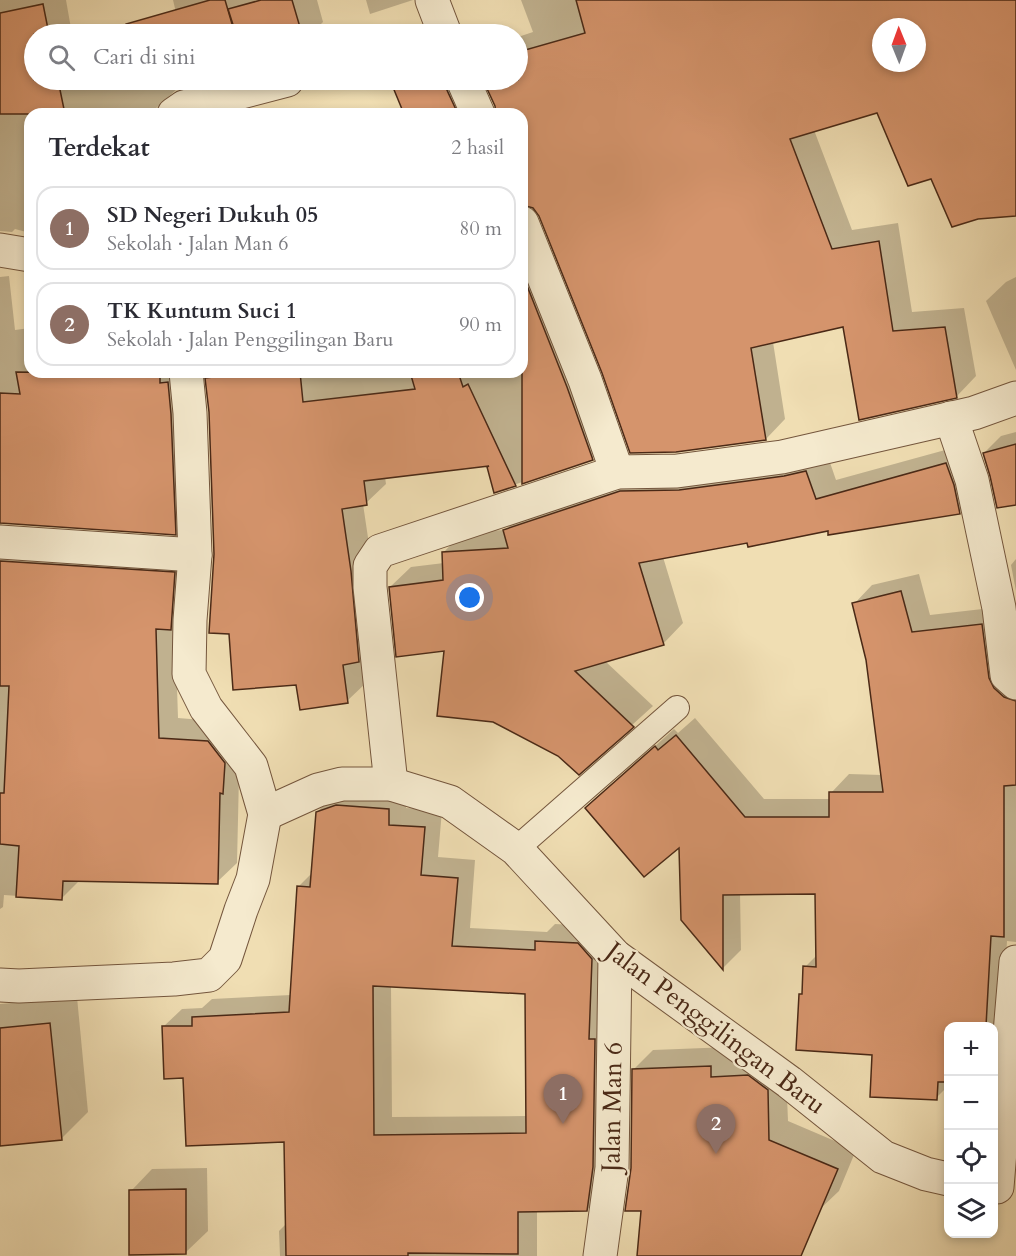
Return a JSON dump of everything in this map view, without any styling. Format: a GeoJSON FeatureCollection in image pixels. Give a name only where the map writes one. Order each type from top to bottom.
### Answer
{"type":"FeatureCollection","features":[{"type":"Feature","properties":{"kind":"street"},"geometry":{"type":"LineString","coordinates":[[432,0],[440,24]]}},
{"type":"Feature","properties":{"kind":"street"},"geometry":{"type":"LineString","coordinates":[[183,108],[249,90]]}},
{"type":"Feature","properties":{"kind":"street"},"geometry":{"type":"LineString","coordinates":[[467,90],[475,108]]}},
{"type":"Feature","properties":{"kind":"street"},"geometry":{"type":"LineString","coordinates":[[528,238],[585,380],[617,472]]}},
{"type":"Feature","properties":{"kind":"street"},"geometry":{"type":"LineString","coordinates":[[0,250],[24,254]]}},
{"type":"Feature","properties":{"kind":"street"},"geometry":{"type":"LineString","coordinates":[[0,985],[174,979],[209,975],[225,959],[253,879],[265,814],[250,766],[206,708],[189,675],[195,555],[187,378]]}},
{"type":"Feature","properties":{"kind":"street"},"geometry":{"type":"LineString","coordinates":[[391,784],[370,586],[370,566],[380,552],[617,472],[676,471],[782,457],[974,413],[1016,398]]}},
{"type":"Feature","properties":{"kind":"street"},"geometry":{"type":"LineString","coordinates":[[951,418],[972,480],[999,608],[1007,675],[1016,683]]}},
{"type":"Feature","properties":{"kind":"street"},"geometry":{"type":"LineString","coordinates":[[0,542],[195,555]]}},
{"type":"Feature","properties":{"kind":"street","name":"Jalan Penggilingan Baru"},"geometry":{"type":"LineString","coordinates":[[265,814],[326,788],[342,784],[391,784],[450,802],[516,849],[615,956],[789,1082],[883,1157],[926,1174],[944,1178]]}},
{"type":"Feature","properties":{"kind":"street","name":"Jalan Man 6"},"geometry":{"type":"LineString","coordinates":[[600,1256],[612,1168],[615,956]]}},
{"type":"Feature","properties":{"kind":"street"},"geometry":{"type":"LineString","coordinates":[[1002,1187],[1016,962]]}},
{"type":"Feature","properties":{"kind":"lane"},"geometry":{"type":"LineString","coordinates":[[516,849],[677,708]]}},
{"type":"Feature","properties":{"kind":"building"},"geometry":{"type":"Polygon","coordinates":[[[210,0],[225,0],[232,24],[126,24],[210,0]]]}},
{"type":"Feature","properties":{"kind":"building"},"geometry":{"type":"Polygon","coordinates":[[[261,0],[292,0],[299,24],[233,24],[228,9],[261,0]]]}},
{"type":"Feature","properties":{"kind":"building"},"geometry":{"type":"Polygon","coordinates":[[[576,0],[1016,0],[1016,216],[978,219],[952,227],[931,179],[908,186],[877,113],[790,139],[832,249],[879,241],[893,331],[945,327],[957,398],[859,420],[843,327],[751,348],[766,440],[676,452],[630,453],[602,373],[539,216],[533,208],[528,207],[528,108],[495,108],[488,90],[528,90],[528,49],[585,33],[576,0]]]}},
{"type":"Feature","properties":{"kind":"building"},"geometry":{"type":"Polygon","coordinates":[[[43,4],[47,24],[24,24],[24,90],[60,90],[64,108],[24,108],[24,114],[0,114],[0,13],[43,4]]]}},
{"type":"Feature","properties":{"kind":"building"},"geometry":{"type":"Polygon","coordinates":[[[394,90],[447,90],[455,108],[402,108],[394,90]]]}},
{"type":"Feature","properties":{"kind":"building"},"geometry":{"type":"Polygon","coordinates":[[[528,288],[593,460],[522,484],[522,378],[528,378],[528,288]]]}},
{"type":"Feature","properties":{"kind":"building"},"geometry":{"type":"Polygon","coordinates":[[[16,372],[24,372],[24,378],[160,378],[160,383],[168,382],[176,535],[0,523],[0,393],[20,394],[16,372]]]}},
{"type":"Feature","properties":{"kind":"building"},"geometry":{"type":"Polygon","coordinates":[[[205,378],[301,378],[303,402],[415,389],[412,378],[460,378],[463,387],[468,384],[516,486],[494,493],[487,467],[489,466],[364,481],[367,505],[342,509],[351,571],[359,662],[343,665],[348,703],[300,710],[296,685],[233,690],[229,634],[209,633],[214,554],[209,412],[205,378]]]}},
{"type":"Feature","properties":{"kind":"building"},"geometry":{"type":"Polygon","coordinates":[[[1016,444],[1016,505],[997,508],[983,453],[1016,444]]]}},
{"type":"Feature","properties":{"kind":"building"},"geometry":{"type":"Polygon","coordinates":[[[946,463],[954,485],[960,514],[828,535],[828,531],[748,547],[747,543],[639,563],[664,645],[575,671],[634,727],[579,775],[558,756],[493,722],[437,716],[444,651],[396,657],[389,587],[443,580],[442,552],[508,548],[503,530],[620,491],[679,490],[806,471],[816,499],[946,463]]]}},
{"type":"Feature","properties":{"kind":"building"},"geometry":{"type":"Polygon","coordinates":[[[0,561],[175,572],[171,630],[156,629],[159,738],[208,741],[225,763],[223,794],[220,793],[218,884],[63,881],[62,900],[16,897],[19,846],[0,844],[0,793],[4,793],[9,686],[0,686],[0,561]]]}},
{"type":"Feature","properties":{"kind":"building"},"geometry":{"type":"Polygon","coordinates":[[[901,591],[912,632],[982,624],[989,678],[994,688],[1004,697],[1016,701],[1016,785],[1004,786],[1004,937],[991,936],[986,1022],[944,1022],[944,1082],[938,1082],[937,1100],[870,1097],[872,1055],[796,1050],[803,966],[816,967],[815,894],[723,895],[723,970],[681,920],[679,848],[644,877],[585,808],[655,746],[658,750],[676,735],[745,817],[829,817],[829,792],[883,792],[866,660],[852,603],[901,591]]]}},
{"type":"Feature","properties":{"kind":"building"},"geometry":{"type":"Polygon","coordinates":[[[336,805],[389,809],[389,825],[425,827],[421,875],[458,878],[452,946],[535,950],[535,941],[578,943],[592,959],[589,1039],[595,1039],[593,1167],[587,1211],[518,1212],[518,1254],[408,1253],[408,1256],[286,1256],[284,1142],[186,1146],[183,1078],[164,1079],[162,1026],[192,1026],[192,1017],[289,1012],[297,886],[310,887],[316,812],[336,805]],[[373,986],[374,1135],[526,1133],[525,994],[373,986]]]}},
{"type":"Feature","properties":{"kind":"building"},"geometry":{"type":"Polygon","coordinates":[[[50,1023],[62,1140],[0,1146],[0,1028],[50,1023]]]}},
{"type":"Feature","properties":{"kind":"building"},"geometry":{"type":"Polygon","coordinates":[[[711,1066],[711,1077],[748,1075],[768,1090],[769,1140],[838,1169],[801,1256],[637,1256],[641,1211],[625,1211],[631,1168],[632,1069],[711,1066]]]}},
{"type":"Feature","properties":{"kind":"building"},"geometry":{"type":"Polygon","coordinates":[[[186,1189],[186,1254],[129,1255],[129,1190],[186,1189]]]}},
{"type":"Feature","properties":{"kind":"place","name":"SD Negeri Dukuh 05"},"geometry":{"type":"Point","coordinates":[563,1124]}},
{"type":"Feature","properties":{"kind":"place","name":"TK Kuntum Suci 1"},"geometry":{"type":"Point","coordinates":[716,1154]}}]}
